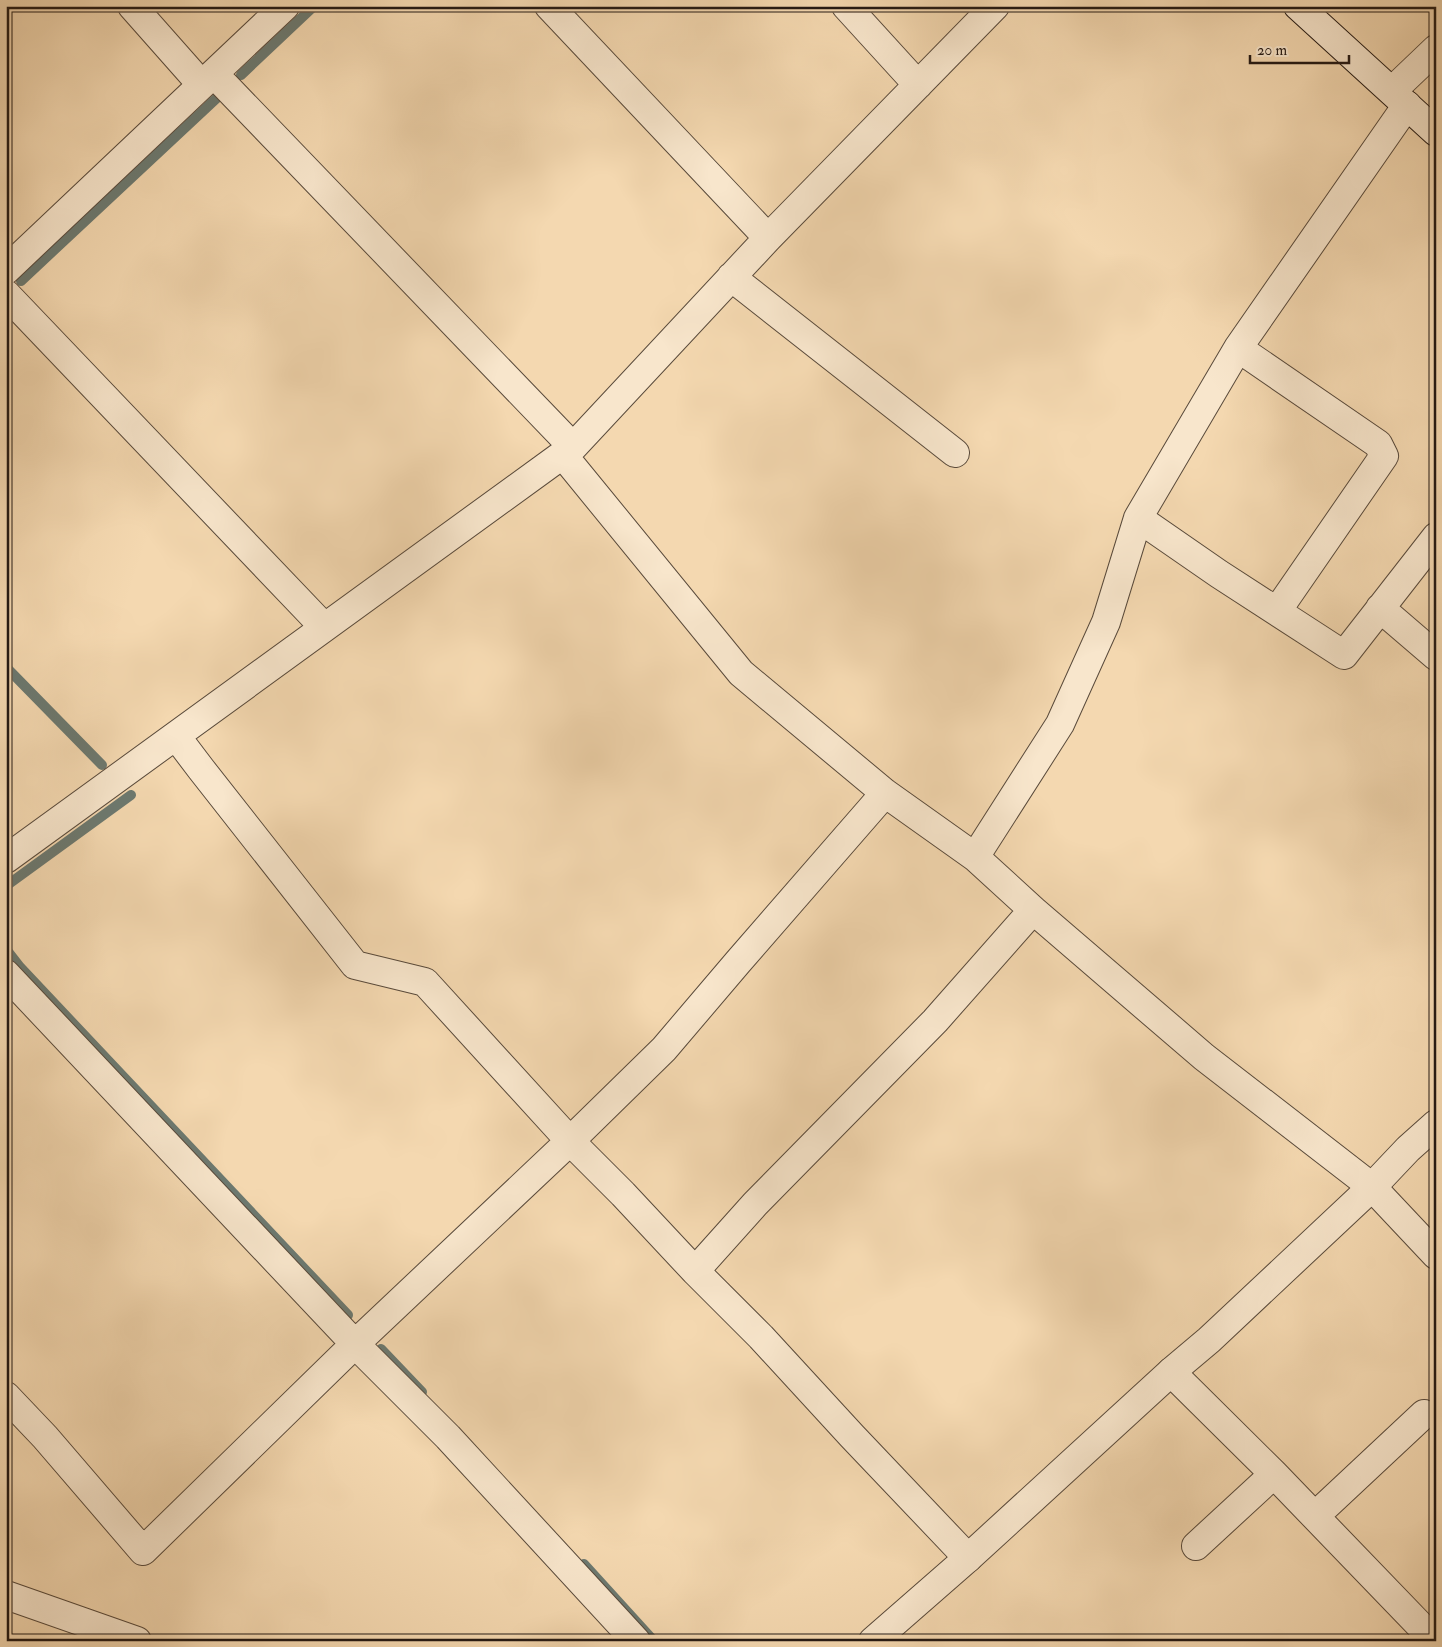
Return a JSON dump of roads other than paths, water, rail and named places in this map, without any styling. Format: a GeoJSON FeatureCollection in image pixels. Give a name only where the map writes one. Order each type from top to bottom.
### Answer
{"type":"FeatureCollection","features":[{"type":"Feature","properties":{"kind":"street"},"geometry":{"type":"LineString","coordinates":[[132,6],[208,79],[568,451],[741,673],[885,793],[975,857],[1033,910],[1204,1057],[1372,1187],[1436,1256]]}},
{"type":"Feature","properties":{"kind":"street"},"geometry":{"type":"LineString","coordinates":[[6,270],[285,6]]}},
{"type":"Feature","properties":{"kind":"street"},"geometry":{"type":"LineString","coordinates":[[549,6],[768,238]]}},
{"type":"Feature","properties":{"kind":"street"},"geometry":{"type":"LineString","coordinates":[[846,6],[918,84]]}},
{"type":"Feature","properties":{"kind":"street"},"geometry":{"type":"LineString","coordinates":[[6,859],[568,451],[768,238],[995,6]]}},
{"type":"Feature","properties":{"kind":"street"},"geometry":{"type":"LineString","coordinates":[[1298,6],[1436,132]]}},
{"type":"Feature","properties":{"kind":"street"},"geometry":{"type":"LineString","coordinates":[[975,857],[1060,724],[1106,622],[1138,518],[1238,348],[1399,98],[1436,50]]}},
{"type":"Feature","properties":{"kind":"street"},"geometry":{"type":"LineString","coordinates":[[731,277],[955,453]]}},
{"type":"Feature","properties":{"kind":"street"},"geometry":{"type":"LineString","coordinates":[[6,294],[324,627]]}},
{"type":"Feature","properties":{"kind":"street"},"geometry":{"type":"LineString","coordinates":[[1238,348],[1378,444],[1384,456],[1276,611]]}},
{"type":"Feature","properties":{"kind":"street"},"geometry":{"type":"LineString","coordinates":[[1138,518],[1219,574],[1344,654],[1436,537]]}},
{"type":"Feature","properties":{"kind":"street"},"geometry":{"type":"LineString","coordinates":[[1380,608],[1436,656]]}},
{"type":"Feature","properties":{"kind":"street"},"geometry":{"type":"LineString","coordinates":[[176,736],[355,965],[425,982],[570,1141],[695,1271],[761,1336],[852,1436],[968,1558]]}},
{"type":"Feature","properties":{"kind":"street"},"geometry":{"type":"LineString","coordinates":[[6,1396],[45,1437],[143,1551],[355,1344],[570,1141],[664,1049],[885,793]]}},
{"type":"Feature","properties":{"kind":"street"},"geometry":{"type":"LineString","coordinates":[[695,1271],[755,1204],[935,1021],[1033,910]]}},
{"type":"Feature","properties":{"kind":"street"},"geometry":{"type":"LineString","coordinates":[[6,974],[355,1344],[448,1437],[636,1641]]}},
{"type":"Feature","properties":{"kind":"street"},"geometry":{"type":"LineString","coordinates":[[873,1641],[968,1558],[1171,1372],[1209,1340],[1372,1187],[1408,1149],[1436,1124]]}},
{"type":"Feature","properties":{"kind":"street"},"geometry":{"type":"LineString","coordinates":[[1171,1372],[1433,1633]]}},
{"type":"Feature","properties":{"kind":"street"},"geometry":{"type":"LineString","coordinates":[[1315,1516],[1424,1414]]}},
{"type":"Feature","properties":{"kind":"street"},"geometry":{"type":"LineString","coordinates":[[1196,1546],[1274,1474]]}},
{"type":"Feature","properties":{"kind":"street"},"geometry":{"type":"LineString","coordinates":[[6,1595],[137,1641]]}},
{"type":"Feature","properties":{"kind":"waterway"},"geometry":{"type":"LineString","coordinates":[[241,75],[314,6]]}},
{"type":"Feature","properties":{"kind":"waterway"},"geometry":{"type":"LineString","coordinates":[[21,281],[219,96]]}},
{"type":"Feature","properties":{"kind":"waterway"},"geometry":{"type":"LineString","coordinates":[[6,667],[102,765]]}},
{"type":"Feature","properties":{"kind":"waterway"},"geometry":{"type":"LineString","coordinates":[[6,886],[131,795]]}},
{"type":"Feature","properties":{"kind":"waterway"},"geometry":{"type":"LineString","coordinates":[[6,949],[20,967],[348,1315]]}},
{"type":"Feature","properties":{"kind":"waterway"},"geometry":{"type":"LineString","coordinates":[[381,1349],[422,1392]]}},
{"type":"Feature","properties":{"kind":"waterway"},"geometry":{"type":"LineString","coordinates":[[584,1564],[654,1641]]}}]}
